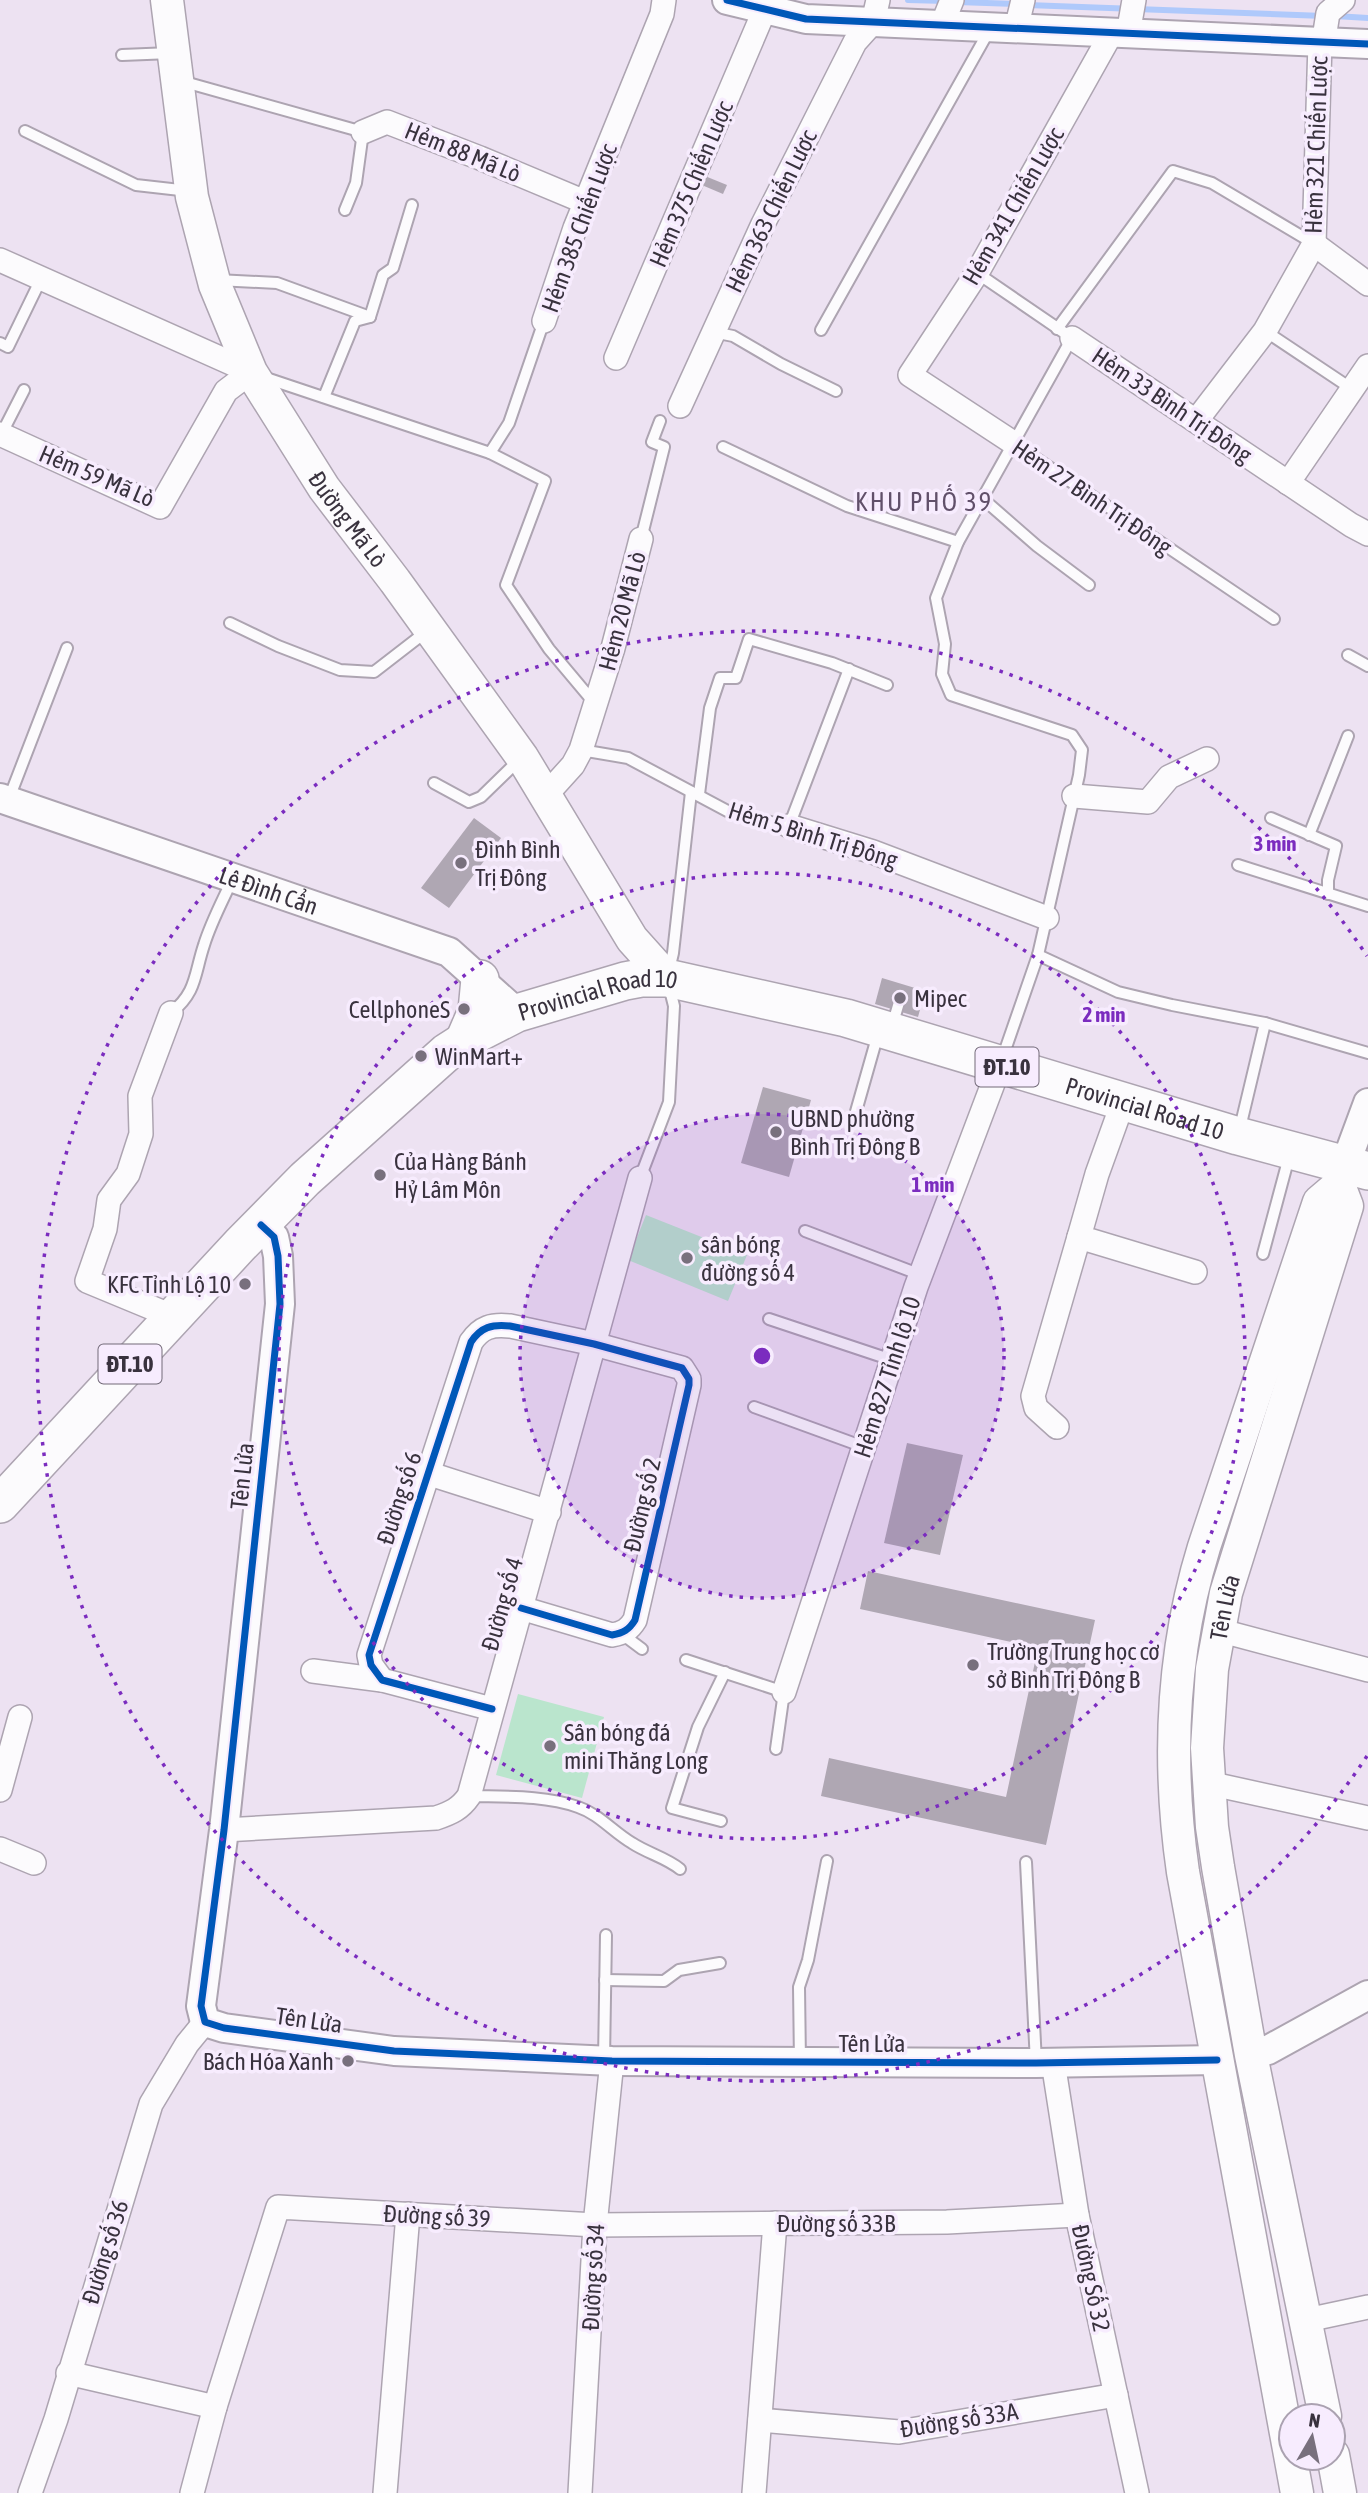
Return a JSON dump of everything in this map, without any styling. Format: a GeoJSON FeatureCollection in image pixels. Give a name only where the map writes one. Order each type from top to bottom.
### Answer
{"type":"FeatureCollection","features":[{"type":"Feature","properties":{"kind":"main road","name":"Đường Mã Lò"},"geometry":{"type":"LineString","coordinates":[[167,0],[191,191],[214,280],[251,372],[324,488],[523,757],[632,939],[667,978]]}},
{"type":"Feature","properties":{"kind":"main road","name":"Provincial Road 10"},"geometry":{"type":"LineString","coordinates":[[0,1504],[305,1179],[447,1052],[517,1013],[625,981],[667,978],[816,1010],[890,1019],[1000,1065],[1291,1151],[1351,1174]]}},
{"type":"Feature","properties":{"kind":"main road"},"geometry":{"type":"LineString","coordinates":[[464,1041],[477,1011],[480,979]]}},
{"type":"Feature","properties":{"kind":"main road","name":"Tên Lửa"},"geometry":{"type":"LineString","coordinates":[[1322,2402],[1251,2055],[1217,1867],[1208,1783],[1208,1708],[1218,1630],[1226,1593],[1347,1206],[1351,1174]]}},
{"type":"Feature","properties":{"kind":"main road","name":"Tên Lửa"},"geometry":{"type":"LineString","coordinates":[[1297,2493],[1176,1821],[1172,1748],[1177,1664],[1196,1572],[1319,1202],[1351,1174]]}},
{"type":"Feature","properties":{"kind":"main road"},"geometry":{"type":"LineString","coordinates":[[1217,2060],[1251,2055]]}},
{"type":"Feature","properties":{"kind":"main road"},"geometry":{"type":"LineString","coordinates":[[1336,2472],[1340,2493]]}},
{"type":"Feature","properties":{"kind":"street","name":"Hẻm 385 Chiến Lược"},"geometry":{"type":"LineString","coordinates":[[544,321],[585,202],[662,14],[664,0]]}},
{"type":"Feature","properties":{"kind":"street"},"geometry":{"type":"LineString","coordinates":[[731,1],[765,9],[946,13],[1012,18],[1120,34],[1329,22],[1368,44]]}},
{"type":"Feature","properties":{"kind":"street"},"geometry":{"type":"LineString","coordinates":[[1120,34],[1133,1]]}},
{"type":"Feature","properties":{"kind":"street","name":"Hẻm 375 Chiến Lược"},"geometry":{"type":"LineString","coordinates":[[616,358],[765,9]]}},
{"type":"Feature","properties":{"kind":"street","name":"Hẻm 363 Chiến Lược"},"geometry":{"type":"LineString","coordinates":[[681,405],[769,212],[855,42],[875,11]]}},
{"type":"Feature","properties":{"kind":"street","name":"Hẻm 321 Chiến Lược"},"geometry":{"type":"LineString","coordinates":[[1196,421],[1265,331],[1314,244],[1329,22]]}},
{"type":"Feature","properties":{"kind":"street","name":"Hẻm 341 Chiến Lược"},"geometry":{"type":"LineString","coordinates":[[910,375],[977,273],[1120,34]]}},
{"type":"Feature","properties":{"kind":"street","name":"Hẻm 88 Mã Lò"},"geometry":{"type":"LineString","coordinates":[[363,132],[387,122],[585,202]]}},
{"type":"Feature","properties":{"kind":"street"},"geometry":{"type":"LineString","coordinates":[[1314,244],[1368,284]]}},
{"type":"Feature","properties":{"kind":"street"},"geometry":{"type":"LineString","coordinates":[[0,260],[251,372]]}},
{"type":"Feature","properties":{"kind":"street","name":"Hẻm 33 Bình Trị Đông"},"geometry":{"type":"LineString","coordinates":[[1065,333],[1368,534]]}},
{"type":"Feature","properties":{"kind":"street"},"geometry":{"type":"LineString","coordinates":[[1288,482],[1368,366]]}},
{"type":"Feature","properties":{"kind":"street","name":"Hẻm 59 Mã Lò"},"geometry":{"type":"LineString","coordinates":[[0,434],[160,508],[226,391],[251,372]]}},
{"type":"Feature","properties":{"kind":"street","name":"Hẻm 27 Bình Trị Đông"},"geometry":{"type":"LineString","coordinates":[[910,375],[1012,442]]}},
{"type":"Feature","properties":{"kind":"street","name":"Hẻm 20 Mã Lò"},"geometry":{"type":"LineString","coordinates":[[545,796],[573,765],[581,750],[596,705],[641,539]]}},
{"type":"Feature","properties":{"kind":"street"},"geometry":{"type":"LineString","coordinates":[[1074,796],[1148,802],[1169,777],[1207,759]]}},
{"type":"Feature","properties":{"kind":"street","name":"Lê Đình Cẩn"},"geometry":{"type":"LineString","coordinates":[[4,799],[449,952],[517,1013]]}},
{"type":"Feature","properties":{"kind":"street","name":"Hẻm 5 Bình Trị Đông"},"geometry":{"type":"LineString","coordinates":[[789,826],[873,852],[1047,918]]}},
{"type":"Feature","properties":{"kind":"street"},"geometry":{"type":"LineString","coordinates":[[171,1013],[140,1096],[141,1133],[128,1174],[109,1200],[105,1229],[87,1281],[174,1317]]}},
{"type":"Feature","properties":{"kind":"street","name":"Hẻm 827 Tỉnh lộ 10"},"geometry":{"type":"LineString","coordinates":[[785,1692],[921,1275],[1000,1065]]}},
{"type":"Feature","properties":{"kind":"street"},"geometry":{"type":"LineString","coordinates":[[1057,1427],[1036,1408],[1033,1396],[1097,1174],[1123,1101]]}},
{"type":"Feature","properties":{"kind":"street"},"geometry":{"type":"LineString","coordinates":[[1351,1174],[1368,1103]]}},
{"type":"Feature","properties":{"kind":"street","name":"Đường số 4"},"geometry":{"type":"LineString","coordinates":[[469,1796],[640,1178]]}},
{"type":"Feature","properties":{"kind":"street","name":"Tên Lửa"},"geometry":{"type":"LineString","coordinates":[[261,1225],[274,1237],[278,1256],[280,1304],[224,1830],[201,2006],[205,2022],[224,2028],[394,2051],[608,2061],[1044,2063],[1217,2060]]}},
{"type":"Feature","properties":{"kind":"street"},"geometry":{"type":"LineString","coordinates":[[1079,1237],[1195,1272]]}},
{"type":"Feature","properties":{"kind":"street","name":"Đường số 6"},"geometry":{"type":"LineString","coordinates":[[382,1680],[371,1665],[370,1646],[471,1342],[478,1332],[497,1325],[594,1344]]}},
{"type":"Feature","properties":{"kind":"street","name":"Đường số 2"},"geometry":{"type":"LineString","coordinates":[[594,1344],[676,1365],[687,1373],[689,1379],[635,1620],[622,1634]]}},
{"type":"Feature","properties":{"kind":"street","name":"Đường số 6"},"geometry":{"type":"LineString","coordinates":[[427,1473],[549,1512]]}},
{"type":"Feature","properties":{"kind":"street"},"geometry":{"type":"LineString","coordinates":[[521,1608],[603,1634],[622,1634]]}},
{"type":"Feature","properties":{"kind":"street"},"geometry":{"type":"LineString","coordinates":[[1218,1630],[1368,1670]]}},
{"type":"Feature","properties":{"kind":"street"},"geometry":{"type":"LineString","coordinates":[[313,1671],[382,1680],[492,1709]]}},
{"type":"Feature","properties":{"kind":"street"},"geometry":{"type":"LineString","coordinates":[[0,1790],[20,1717]]}},
{"type":"Feature","properties":{"kind":"street"},"geometry":{"type":"LineString","coordinates":[[1208,1783],[1368,1818]]}},
{"type":"Feature","properties":{"kind":"street"},"geometry":{"type":"LineString","coordinates":[[224,1830],[436,1818],[462,1806],[469,1796]]}},
{"type":"Feature","properties":{"kind":"street"},"geometry":{"type":"LineString","coordinates":[[0,1849],[34,1863]]}},
{"type":"Feature","properties":{"kind":"street"},"geometry":{"type":"LineString","coordinates":[[1251,2055],[1268,2050],[1368,1995]]}},
{"type":"Feature","properties":{"kind":"street","name":"Đường số 36"},"geometry":{"type":"LineString","coordinates":[[30,2493],[150,2104],[187,2044],[205,2022]]}},
{"type":"Feature","properties":{"kind":"street","name":"Đường số 34"},"geometry":{"type":"LineString","coordinates":[[580,2493],[608,2061]]}},
{"type":"Feature","properties":{"kind":"street","name":"Đường Số 32"},"geometry":{"type":"LineString","coordinates":[[1044,2063],[1137,2493]]}},
{"type":"Feature","properties":{"kind":"street","name":"Đường số 39"},"geometry":{"type":"LineString","coordinates":[[215,2407],[278,2207],[596,2224]]}},
{"type":"Feature","properties":{"kind":"street"},"geometry":{"type":"LineString","coordinates":[[384,2493],[408,2214]]}},
{"type":"Feature","properties":{"kind":"street","name":"Đường số 33B"},"geometry":{"type":"LineString","coordinates":[[596,2224],[947,2222],[1077,2215]]}},
{"type":"Feature","properties":{"kind":"street"},"geometry":{"type":"LineString","coordinates":[[754,2493],[775,2223]]}},
{"type":"Feature","properties":{"kind":"street"},"geometry":{"type":"LineString","coordinates":[[1307,2320],[1368,2307]]}},
{"type":"Feature","properties":{"kind":"street"},"geometry":{"type":"LineString","coordinates":[[68,2374],[215,2407],[192,2493]]}},
{"type":"Feature","properties":{"kind":"street","name":"Đường số 33A"},"geometry":{"type":"LineString","coordinates":[[760,2420],[899,2432],[1115,2395]]}},
{"type":"Feature","properties":{"kind":"lane"},"geometry":{"type":"LineString","coordinates":[[821,330],[1012,18]]}},
{"type":"Feature","properties":{"kind":"lane","name":"Hẻm 88 Mã Lò"},"geometry":{"type":"LineString","coordinates":[[122,55],[175,66],[363,132]]}},
{"type":"Feature","properties":{"kind":"lane"},"geometry":{"type":"LineString","coordinates":[[25,131],[136,185],[191,191]]}},
{"type":"Feature","properties":{"kind":"lane"},"geometry":{"type":"LineString","coordinates":[[345,210],[356,183],[363,132]]}},
{"type":"Feature","properties":{"kind":"lane"},"geometry":{"type":"LineString","coordinates":[[1000,1065],[1038,955],[1082,750],[1072,735],[951,695],[942,674],[945,644],[936,598],[958,542],[1012,442],[1065,333],[1173,171],[1212,183],[1314,244]]}},
{"type":"Feature","properties":{"kind":"lane"},"geometry":{"type":"LineString","coordinates":[[370,317],[383,275],[393,268],[412,205]]}},
{"type":"Feature","properties":{"kind":"lane","name":"Hẻm 33 Bình Trị Đông"},"geometry":{"type":"LineString","coordinates":[[977,273],[1065,333]]}},
{"type":"Feature","properties":{"kind":"lane"},"geometry":{"type":"LineString","coordinates":[[0,343],[8,347],[41,279]]}},
{"type":"Feature","properties":{"kind":"lane"},"geometry":{"type":"LineString","coordinates":[[214,280],[277,284],[370,317]]}},
{"type":"Feature","properties":{"kind":"lane"},"geometry":{"type":"LineString","coordinates":[[324,397],[355,321],[370,317]]}},
{"type":"Feature","properties":{"kind":"lane","name":"Hẻm 385 Chiến Lược"},"geometry":{"type":"LineString","coordinates":[[490,453],[509,423],[544,321]]}},
{"type":"Feature","properties":{"kind":"lane"},"geometry":{"type":"LineString","coordinates":[[1265,331],[1352,389]]}},
{"type":"Feature","properties":{"kind":"lane"},"geometry":{"type":"LineString","coordinates":[[713,332],[733,336],[836,391]]}},
{"type":"Feature","properties":{"kind":"lane"},"geometry":{"type":"LineString","coordinates":[[251,372],[490,453],[545,481],[506,585],[549,649],[596,705]]}},
{"type":"Feature","properties":{"kind":"lane"},"geometry":{"type":"LineString","coordinates":[[0,434],[24,390]]}},
{"type":"Feature","properties":{"kind":"lane","name":"Hẻm 20 Mã Lò"},"geometry":{"type":"LineString","coordinates":[[641,539],[664,447],[652,442],[660,421]]}},
{"type":"Feature","properties":{"kind":"lane","name":"Hẻm 27 Bình Trị Đông"},"geometry":{"type":"LineString","coordinates":[[1012,442],[1274,619]]}},
{"type":"Feature","properties":{"kind":"lane"},"geometry":{"type":"LineString","coordinates":[[723,447],[847,506],[958,542]]}},
{"type":"Feature","properties":{"kind":"lane"},"geometry":{"type":"LineString","coordinates":[[982,498],[1037,546],[1089,585]]}},
{"type":"Feature","properties":{"kind":"lane"},"geometry":{"type":"LineString","coordinates":[[230,623],[278,646],[340,670],[374,672],[429,629]]}},
{"type":"Feature","properties":{"kind":"lane"},"geometry":{"type":"LineString","coordinates":[[640,1178],[669,1102],[674,1006],[667,978],[710,708],[720,678],[736,678],[749,639],[849,669],[887,685]]}},
{"type":"Feature","properties":{"kind":"lane"},"geometry":{"type":"LineString","coordinates":[[4,799],[67,648]]}},
{"type":"Feature","properties":{"kind":"lane"},"geometry":{"type":"LineString","coordinates":[[1348,655],[1368,666]]}},
{"type":"Feature","properties":{"kind":"lane"},"geometry":{"type":"LineString","coordinates":[[789,826],[849,669]]}},
{"type":"Feature","properties":{"kind":"lane"},"geometry":{"type":"LineString","coordinates":[[1309,835],[1348,736]]}},
{"type":"Feature","properties":{"kind":"lane","name":"Hẻm 5 Bình Trị Đông"},"geometry":{"type":"LineString","coordinates":[[581,750],[628,758],[733,814],[789,826]]}},
{"type":"Feature","properties":{"kind":"lane"},"geometry":{"type":"LineString","coordinates":[[434,783],[469,802],[481,797],[523,757]]}},
{"type":"Feature","properties":{"kind":"lane"},"geometry":{"type":"LineString","coordinates":[[1271,818],[1336,846],[1328,880],[1328,894]]}},
{"type":"Feature","properties":{"kind":"lane"},"geometry":{"type":"LineString","coordinates":[[1238,865],[1368,906]]}},
{"type":"Feature","properties":{"kind":"lane"},"geometry":{"type":"LineString","coordinates":[[171,1013],[185,1002],[198,973],[204,945],[233,878]]}},
{"type":"Feature","properties":{"kind":"lane"},"geometry":{"type":"LineString","coordinates":[[1038,955],[1118,992],[1265,1023],[1368,1052]]}},
{"type":"Feature","properties":{"kind":"lane"},"geometry":{"type":"LineString","coordinates":[[853,1122],[890,1019]]}},
{"type":"Feature","properties":{"kind":"lane"},"geometry":{"type":"LineString","coordinates":[[1238,1136],[1265,1023]]}},
{"type":"Feature","properties":{"kind":"lane"},"geometry":{"type":"LineString","coordinates":[[1263,1254],[1291,1151]]}},
{"type":"Feature","properties":{"kind":"lane"},"geometry":{"type":"LineString","coordinates":[[805,1231],[921,1275]]}},
{"type":"Feature","properties":{"kind":"lane"},"geometry":{"type":"LineString","coordinates":[[769,1319],[892,1360]]}},
{"type":"Feature","properties":{"kind":"lane"},"geometry":{"type":"LineString","coordinates":[[754,1407],[864,1447]]}},
{"type":"Feature","properties":{"kind":"lane"},"geometry":{"type":"LineString","coordinates":[[622,1634],[642,1649]]}},
{"type":"Feature","properties":{"kind":"lane"},"geometry":{"type":"LineString","coordinates":[[686,1660],[785,1692],[776,1749]]}},
{"type":"Feature","properties":{"kind":"lane"},"geometry":{"type":"LineString","coordinates":[[721,1821],[672,1808],[698,1727],[725,1672]]}},
{"type":"Feature","properties":{"kind":"lane"},"geometry":{"type":"LineString","coordinates":[[469,1796],[536,1799],[578,1807],[606,1822],[628,1841],[653,1856],[672,1862],[680,1869]]}},
{"type":"Feature","properties":{"kind":"lane"},"geometry":{"type":"LineString","coordinates":[[800,2062],[799,1987],[808,1960],[827,1861]]}},
{"type":"Feature","properties":{"kind":"lane"},"geometry":{"type":"LineString","coordinates":[[1026,1862],[1044,2063]]}},
{"type":"Feature","properties":{"kind":"lane"},"geometry":{"type":"LineString","coordinates":[[607,1935],[608,2061]]}},
{"type":"Feature","properties":{"kind":"lane"},"geometry":{"type":"LineString","coordinates":[[606,1980],[664,1981],[679,1970],[720,1963]]}},
{"type":"Feature","properties":{"kind":"green space","name":"sân bóng đường số 4"},"geometry":{"type":"Polygon","coordinates":[[[646,1215],[747,1255],[728,1301],[628,1260],[646,1215]]]}},
{"type":"Feature","properties":{"kind":"green space","name":"Sân bóng đá mini Thăng Long"},"geometry":{"type":"Polygon","coordinates":[[[518,1694],[604,1717],[582,1798],[496,1775],[518,1694]]]}},
{"type":"Feature","properties":{"kind":"building"},"geometry":{"type":"Polygon","coordinates":[[[700,174],[727,185],[723,194],[697,183],[700,174]]]}},
{"type":"Feature","properties":{"kind":"building","name":"Đình Bình Trị Đông"},"geometry":{"type":"Polygon","coordinates":[[[474,818],[501,838],[449,908],[421,888],[474,818]]]}},
{"type":"Feature","properties":{"kind":"building","name":"Mipec"},"geometry":{"type":"Polygon","coordinates":[[[882,978],[925,991],[918,1017],[875,1004],[882,978]]]}},
{"type":"Feature","properties":{"kind":"building","name":"UBND phường Bình Trị Đông B"},"geometry":{"type":"Polygon","coordinates":[[[763,1087],[811,1100],[789,1177],[741,1163],[763,1087]]]}},
{"type":"Feature","properties":{"kind":"building"},"geometry":{"type":"Polygon","coordinates":[[[907,1443],[963,1455],[940,1555],[884,1543],[907,1443]]]}},
{"type":"Feature","properties":{"kind":"building"},"geometry":{"type":"Polygon","coordinates":[[[868,1571],[1095,1620],[1046,1845],[821,1796],[829,1758],[1006,1797],[1038,1648],[860,1609],[868,1571]]]}},
{"type":"Feature","properties":{"kind":"waterway"},"geometry":{"type":"LineString","coordinates":[[908,0],[946,1]]}},
{"type":"Feature","properties":{"kind":"waterway"},"geometry":{"type":"LineString","coordinates":[[957,2],[1016,4]]}},
{"type":"Feature","properties":{"kind":"waterway"},"geometry":{"type":"LineString","coordinates":[[1027,5],[1324,16]]}},
{"type":"Feature","properties":{"kind":"waterway"},"geometry":{"type":"LineString","coordinates":[[1335,16],[1368,18]]}},
{"type":"Feature","properties":{"kind":"cycle path"},"geometry":{"type":"LineString","coordinates":[[727,0],[806,19],[1368,44]]}},
{"type":"Feature","properties":{"kind":"cycle path"},"geometry":{"type":"LineString","coordinates":[[261,1225],[274,1237],[278,1256],[280,1304],[224,1830],[201,2006],[205,2022],[224,2028],[394,2051],[612,2061],[1036,2063],[1217,2060]]}},
{"type":"Feature","properties":{"kind":"cycle path"},"geometry":{"type":"LineString","coordinates":[[492,1709],[382,1680],[371,1665],[369,1655],[471,1342],[488,1328],[510,1326],[594,1344],[682,1368],[689,1379],[689,1385],[633,1623],[625,1630],[612,1635],[521,1608]]}},
{"type":"Feature","properties":{"kind":"place","name":"Đình Bình Trị Đông"},"geometry":{"type":"Point","coordinates":[461,863]}},
{"type":"Feature","properties":{"kind":"place","name":"Mipec"},"geometry":{"type":"Point","coordinates":[900,998]}},
{"type":"Feature","properties":{"kind":"place","name":"CellphoneS"},"geometry":{"type":"Point","coordinates":[464,1009]}},
{"type":"Feature","properties":{"kind":"place","name":"WinMart+"},"geometry":{"type":"Point","coordinates":[421,1056]}},
{"type":"Feature","properties":{"kind":"place","name":"UBND phường Bình Trị Đông B"},"geometry":{"type":"Point","coordinates":[776,1132]}},
{"type":"Feature","properties":{"kind":"place","name":"Của Hàng Bánh Hỷ Lâm Môn"},"geometry":{"type":"Point","coordinates":[380,1175]}},
{"type":"Feature","properties":{"kind":"place","name":"sân bóng đường số 4"},"geometry":{"type":"Point","coordinates":[687,1258]}},
{"type":"Feature","properties":{"kind":"place","name":"KFC Tỉnh Lộ 10"},"geometry":{"type":"Point","coordinates":[245,1284]}},
{"type":"Feature","properties":{"kind":"place","name":"Trường Trung học cơ sở Bình Trị Đông B"},"geometry":{"type":"Point","coordinates":[973,1665]}},
{"type":"Feature","properties":{"kind":"place","name":"Sân bóng đá mini Thăng Long"},"geometry":{"type":"Point","coordinates":[550,1746]}},
{"type":"Feature","properties":{"kind":"place","name":"Bách Hóa Xanh"},"geometry":{"type":"Point","coordinates":[348,2061]}},
{"type":"Feature","properties":{"kind":"district","name":"KHU PHỐ 39"},"geometry":{"type":"Point","coordinates":[924,502]}}]}
